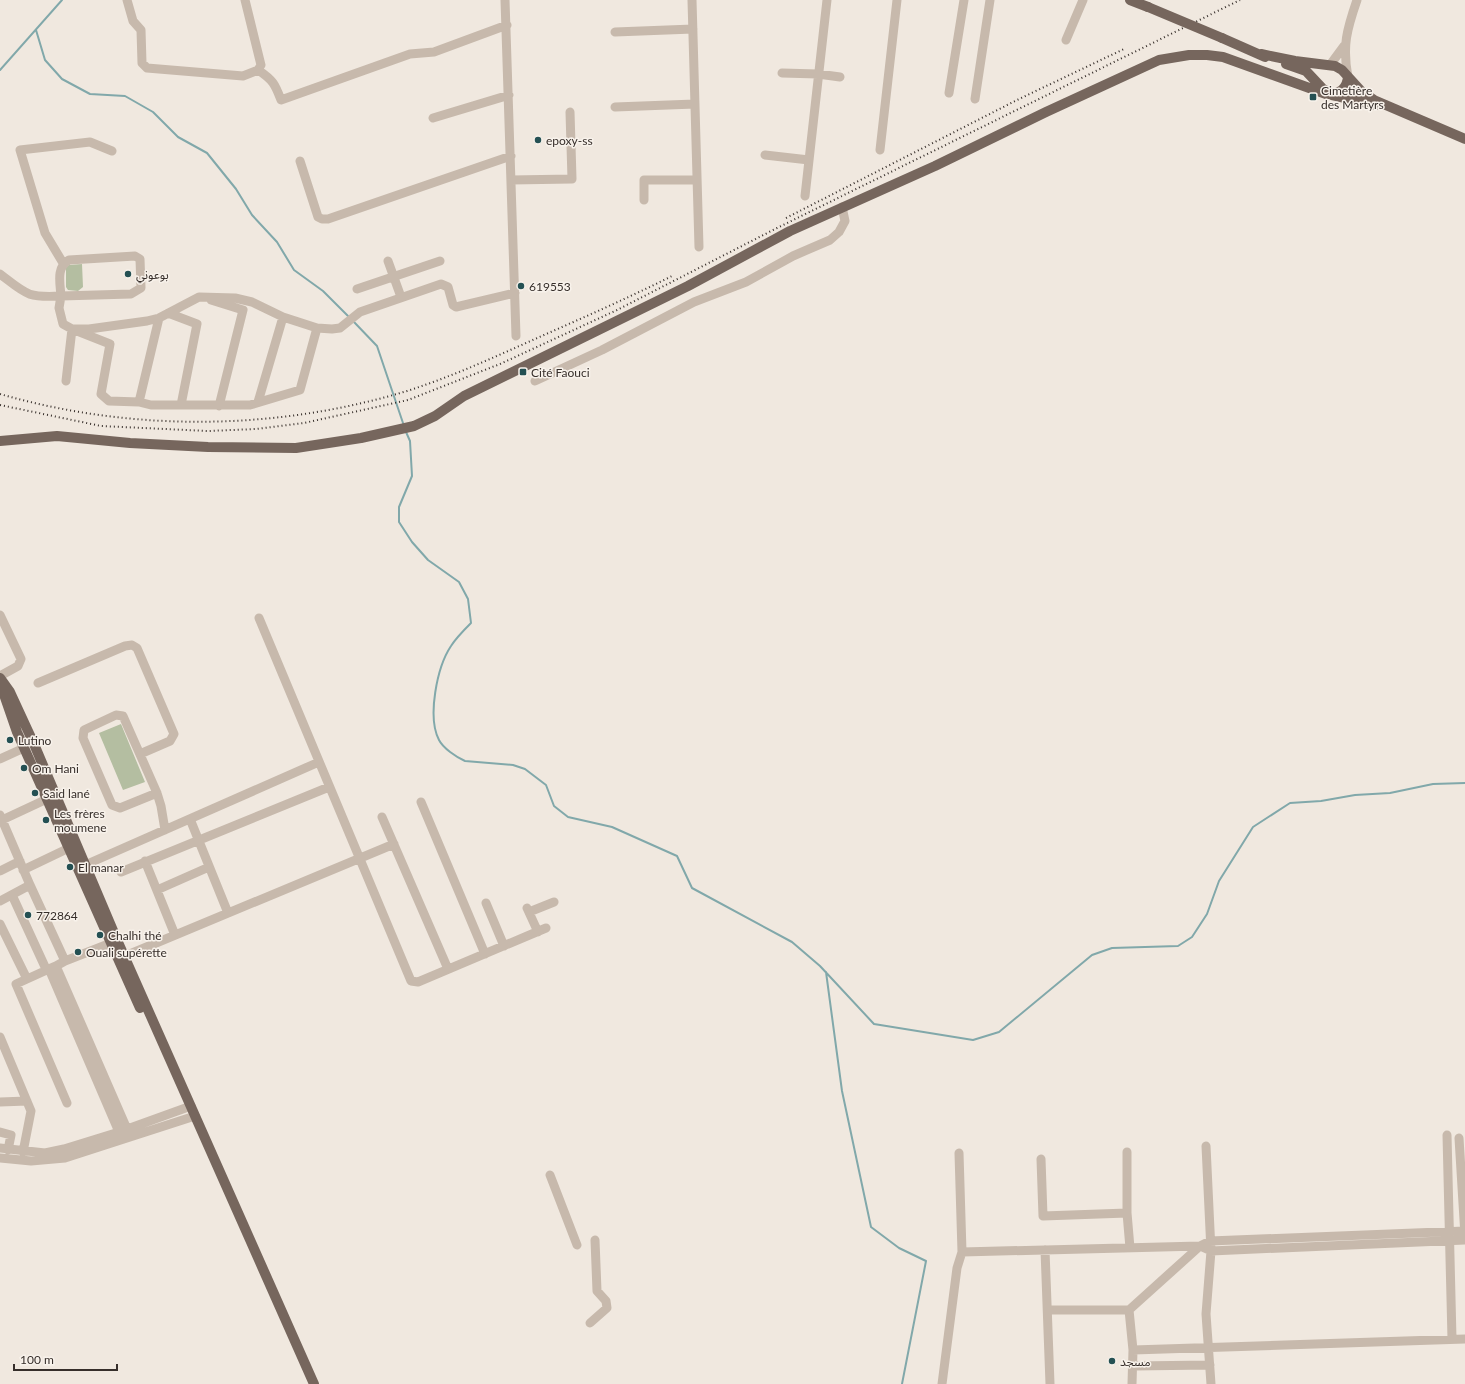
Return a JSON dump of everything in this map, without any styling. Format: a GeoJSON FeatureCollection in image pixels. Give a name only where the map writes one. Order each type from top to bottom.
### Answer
{"type":"FeatureCollection","features":[{"type":"Feature","properties":{"kind":"main road"},"geometry":{"type":"LineString","coordinates":[[1130,0],[1261,54],[1294,61],[1330,65],[1342,70],[1366,95],[1404,114],[1465,140]]}},
{"type":"Feature","properties":{"kind":"main road"},"geometry":{"type":"LineString","coordinates":[[1261,54],[1267,58],[1302,70],[1315,79],[1325,91],[1332,95]]}},
{"type":"Feature","properties":{"kind":"main road"},"geometry":{"type":"LineString","coordinates":[[0,440],[57,436],[138,443],[296,448],[414,426],[435,416],[464,396],[688,286],[790,231],[935,166],[1046,112],[1159,60],[1189,55],[1207,55],[1247,65],[1321,93],[1372,104],[1404,114]]}},
{"type":"Feature","properties":{"kind":"main road"},"geometry":{"type":"LineString","coordinates":[[1296,83],[1308,84],[1315,79],[1321,71],[1330,65]]}},
{"type":"Feature","properties":{"kind":"main road"},"geometry":{"type":"LineString","coordinates":[[1332,95],[1344,89],[1348,77]]}},
{"type":"Feature","properties":{"kind":"main road"},"geometry":{"type":"LineString","coordinates":[[0,678],[2,696],[24,748],[111,943],[188,1107]]}},
{"type":"Feature","properties":{"kind":"main road"},"geometry":{"type":"LineString","coordinates":[[0,678],[10,692],[85,864],[192,1117],[297,1356],[307,1384]]}},
{"type":"Feature","properties":{"kind":"main road"},"geometry":{"type":"LineString","coordinates":[[297,1356],[314,1384]]}},
{"type":"Feature","properties":{"kind":"street"},"geometry":{"type":"LineString","coordinates":[[126,0],[133,21],[141,30],[142,63],[147,68],[243,76],[258,70],[261,65],[245,0]]}},
{"type":"Feature","properties":{"kind":"street"},"geometry":{"type":"LineString","coordinates":[[506,0],[516,336]]}},
{"type":"Feature","properties":{"kind":"street"},"geometry":{"type":"LineString","coordinates":[[692,0],[699,247]]}},
{"type":"Feature","properties":{"kind":"street"},"geometry":{"type":"LineString","coordinates":[[804,196],[827,0]]}},
{"type":"Feature","properties":{"kind":"street"},"geometry":{"type":"LineString","coordinates":[[880,150],[897,0]]}},
{"type":"Feature","properties":{"kind":"street"},"geometry":{"type":"LineString","coordinates":[[949,93],[964,0]]}},
{"type":"Feature","properties":{"kind":"street"},"geometry":{"type":"LineString","coordinates":[[975,99],[990,0]]}},
{"type":"Feature","properties":{"kind":"street"},"geometry":{"type":"LineString","coordinates":[[1066,40],[1083,0]]}},
{"type":"Feature","properties":{"kind":"street"},"geometry":{"type":"LineString","coordinates":[[1330,65],[1344,44],[1356,0]]}},
{"type":"Feature","properties":{"kind":"street"},"geometry":{"type":"LineString","coordinates":[[258,70],[270,78],[274,83],[281,100],[410,54],[434,52],[507,26]]}},
{"type":"Feature","properties":{"kind":"street"},"geometry":{"type":"LineString","coordinates":[[615,32],[693,29]]}},
{"type":"Feature","properties":{"kind":"street"},"geometry":{"type":"LineString","coordinates":[[1344,44],[1348,77]]}},
{"type":"Feature","properties":{"kind":"street"},"geometry":{"type":"LineString","coordinates":[[782,73],[818,74],[840,77]]}},
{"type":"Feature","properties":{"kind":"street"},"geometry":{"type":"LineString","coordinates":[[433,118],[509,95]]}},
{"type":"Feature","properties":{"kind":"street"},"geometry":{"type":"LineString","coordinates":[[615,107],[695,104]]}},
{"type":"Feature","properties":{"kind":"street"},"geometry":{"type":"LineString","coordinates":[[511,180],[572,179],[570,112]]}},
{"type":"Feature","properties":{"kind":"street"},"geometry":{"type":"LineString","coordinates":[[63,263],[45,233],[20,150],[90,142],[112,151]]}},
{"type":"Feature","properties":{"kind":"street"},"geometry":{"type":"LineString","coordinates":[[300,161],[318,217],[328,219],[511,156]]}},
{"type":"Feature","properties":{"kind":"street"},"geometry":{"type":"LineString","coordinates":[[765,156],[809,160]]}},
{"type":"Feature","properties":{"kind":"street"},"geometry":{"type":"LineString","coordinates":[[644,200],[644,180],[696,180]]}},
{"type":"Feature","properties":{"kind":"street"},"geometry":{"type":"LineString","coordinates":[[535,381],[602,350],[694,302],[746,282],[793,256],[830,240],[839,232],[845,221],[842,208]]}},
{"type":"Feature","properties":{"kind":"street"},"geometry":{"type":"LineString","coordinates":[[0,274],[29,295],[36,297],[61,296],[131,294],[141,288],[142,282],[140,259],[134,256],[69,260],[63,263],[60,268],[61,296],[59,308],[63,324],[110,344],[101,394],[109,401],[181,406],[250,405],[300,390],[316,328]]}},
{"type":"Feature","properties":{"kind":"street"},"geometry":{"type":"LineString","coordinates":[[388,261],[401,297]]}},
{"type":"Feature","properties":{"kind":"street"},"geometry":{"type":"LineString","coordinates":[[357,289],[440,261]]}},
{"type":"Feature","properties":{"kind":"street"},"geometry":{"type":"LineString","coordinates":[[72,329],[89,330],[114,327],[159,318],[199,297],[235,298],[252,302],[283,318],[316,328],[340,328],[360,312],[441,284],[448,287],[453,305],[456,307],[515,293]]}},
{"type":"Feature","properties":{"kind":"street"},"geometry":{"type":"LineString","coordinates":[[199,297],[243,310],[219,406]]}},
{"type":"Feature","properties":{"kind":"street"},"geometry":{"type":"LineString","coordinates":[[168,313],[197,324],[181,406]]}},
{"type":"Feature","properties":{"kind":"street"},"geometry":{"type":"LineString","coordinates":[[139,402],[159,318]]}},
{"type":"Feature","properties":{"kind":"street"},"geometry":{"type":"LineString","coordinates":[[258,402],[283,318]]}},
{"type":"Feature","properties":{"kind":"street"},"geometry":{"type":"LineString","coordinates":[[66,381],[72,329]]}},
{"type":"Feature","properties":{"kind":"street"},"geometry":{"type":"LineString","coordinates":[[0,615],[21,659],[18,666],[0,678]]}},
{"type":"Feature","properties":{"kind":"street"},"geometry":{"type":"LineString","coordinates":[[259,618],[412,982],[418,982],[542,930],[528,910],[554,902]]}},
{"type":"Feature","properties":{"kind":"street"},"geometry":{"type":"LineString","coordinates":[[38,683],[125,646],[132,645],[137,648],[174,734],[170,741],[140,754]]}},
{"type":"Feature","properties":{"kind":"street"},"geometry":{"type":"LineString","coordinates":[[156,793],[120,808],[112,805],[83,738],[83,732],[89,726],[116,715],[121,715],[124,718],[156,793],[163,813],[165,830]]}},
{"type":"Feature","properties":{"kind":"street"},"geometry":{"type":"LineString","coordinates":[[0,759],[24,748]]}},
{"type":"Feature","properties":{"kind":"street"},"geometry":{"type":"LineString","coordinates":[[85,864],[319,762]]}},
{"type":"Feature","properties":{"kind":"street"},"geometry":{"type":"LineString","coordinates":[[121,872],[330,787]]}},
{"type":"Feature","properties":{"kind":"street"},"geometry":{"type":"LineString","coordinates":[[47,799],[1,818],[21,866],[65,961]]}},
{"type":"Feature","properties":{"kind":"street"},"geometry":{"type":"LineString","coordinates":[[421,802],[485,954]]}},
{"type":"Feature","properties":{"kind":"street"},"geometry":{"type":"LineString","coordinates":[[382,817],[448,969]]}},
{"type":"Feature","properties":{"kind":"street"},"geometry":{"type":"LineString","coordinates":[[190,819],[228,914]]}},
{"type":"Feature","properties":{"kind":"street"},"geometry":{"type":"LineString","coordinates":[[125,956],[394,844]]}},
{"type":"Feature","properties":{"kind":"street"},"geometry":{"type":"LineString","coordinates":[[0,871],[21,866],[69,848]]}},
{"type":"Feature","properties":{"kind":"street"},"geometry":{"type":"LineString","coordinates":[[145,861],[175,936]]}},
{"type":"Feature","properties":{"kind":"street"},"geometry":{"type":"LineString","coordinates":[[157,890],[209,867]]}},
{"type":"Feature","properties":{"kind":"street"},"geometry":{"type":"LineString","coordinates":[[0,901],[30,885]]}},
{"type":"Feature","properties":{"kind":"street"},"geometry":{"type":"LineString","coordinates":[[12,895],[50,968],[123,1131]]}},
{"type":"Feature","properties":{"kind":"street"},"geometry":{"type":"LineString","coordinates":[[486,903],[504,946]]}},
{"type":"Feature","properties":{"kind":"street"},"geometry":{"type":"LineString","coordinates":[[0,924],[27,979]]}},
{"type":"Feature","properties":{"kind":"street"},"geometry":{"type":"LineString","coordinates":[[67,1104],[16,984],[65,961],[111,943]]}},
{"type":"Feature","properties":{"kind":"street"},"geometry":{"type":"LineString","coordinates":[[0,1037],[31,1110],[24,1152]]}},
{"type":"Feature","properties":{"kind":"street"},"geometry":{"type":"LineString","coordinates":[[0,1102],[27,1101]]}},
{"type":"Feature","properties":{"kind":"street"},"geometry":{"type":"LineString","coordinates":[[0,1132],[11,1135],[4,1149],[45,1153],[64,1149],[123,1131],[188,1107]]}},
{"type":"Feature","properties":{"kind":"street"},"geometry":{"type":"LineString","coordinates":[[0,1158],[31,1161],[65,1158],[192,1117]]}},
{"type":"Feature","properties":{"kind":"street"},"geometry":{"type":"LineString","coordinates":[[1447,1135],[1448,1236],[1452,1339]]}},
{"type":"Feature","properties":{"kind":"street"},"geometry":{"type":"LineString","coordinates":[[1459,1138],[1465,1236]]}},
{"type":"Feature","properties":{"kind":"street"},"geometry":{"type":"LineString","coordinates":[[1206,1146],[1211,1251],[1206,1314],[1211,1384]]}},
{"type":"Feature","properties":{"kind":"street"},"geometry":{"type":"LineString","coordinates":[[1126,1152],[1127,1214],[1130,1248]]}},
{"type":"Feature","properties":{"kind":"street"},"geometry":{"type":"LineString","coordinates":[[942,1384],[957,1268],[962,1252],[959,1153]]}},
{"type":"Feature","properties":{"kind":"street"},"geometry":{"type":"LineString","coordinates":[[1041,1159],[1043,1216],[1127,1214]]}},
{"type":"Feature","properties":{"kind":"street"},"geometry":{"type":"LineString","coordinates":[[550,1175],[577,1245]]}},
{"type":"Feature","properties":{"kind":"street"},"geometry":{"type":"LineString","coordinates":[[962,1252],[1200,1246],[1211,1251],[1448,1236],[1465,1231]]}},
{"type":"Feature","properties":{"kind":"street"},"geometry":{"type":"LineString","coordinates":[[1048,1310],[1129,1310],[1200,1246],[1210,1241],[1448,1236],[1465,1240]]}},
{"type":"Feature","properties":{"kind":"street"},"geometry":{"type":"LineString","coordinates":[[590,1323],[607,1308],[606,1301],[597,1291],[595,1240]]}},
{"type":"Feature","properties":{"kind":"street"},"geometry":{"type":"LineString","coordinates":[[1045,1250],[1050,1384]]}},
{"type":"Feature","properties":{"kind":"street"},"geometry":{"type":"LineString","coordinates":[[1129,1310],[1132,1350],[1132,1384]]}},
{"type":"Feature","properties":{"kind":"street"},"geometry":{"type":"LineString","coordinates":[[1132,1350],[1209,1346],[1465,1339]]}},
{"type":"Feature","properties":{"kind":"street"},"geometry":{"type":"LineString","coordinates":[[1132,1366],[1210,1364]]}},
{"type":"Feature","properties":{"kind":"green space"},"geometry":{"type":"Polygon","coordinates":[[[82,264],[83,287],[78,291],[68,290],[66,287],[66,267],[69,265],[82,264]]]}},
{"type":"Feature","properties":{"kind":"green space"},"geometry":{"type":"Polygon","coordinates":[[[121,724],[145,782],[123,790],[99,733],[121,724]]]}},
{"type":"Feature","properties":{"kind":"waterway"},"geometry":{"type":"LineString","coordinates":[[0,70],[62,0]]}},
{"type":"Feature","properties":{"kind":"waterway"},"geometry":{"type":"LineString","coordinates":[[36,30],[45,60],[62,79],[90,94],[125,96],[153,112],[178,137],[207,153],[236,189],[252,215],[277,242],[294,270],[323,291],[349,317]]}},
{"type":"Feature","properties":{"kind":"waterway"},"geometry":{"type":"LineString","coordinates":[[354,322],[377,346],[404,426]]}},
{"type":"Feature","properties":{"kind":"waterway"},"geometry":{"type":"LineString","coordinates":[[406,432],[410,441],[412,476],[399,507],[399,522],[412,542],[428,560],[459,582],[468,599],[471,623],[458,637],[446,655],[435,692],[435,730],[443,746],[465,761],[513,765],[525,769],[546,785],[554,806],[568,817],[612,827],[677,856],[692,888],[792,942],[820,966],[874,1024],[973,1040],[999,1032],[1092,955],[1112,948],[1178,946],[1192,937],[1207,914],[1219,881],[1253,827],[1290,803],[1321,801],[1355,795],[1390,793],[1433,784],[1465,783]]}},
{"type":"Feature","properties":{"kind":"waterway"},"geometry":{"type":"LineString","coordinates":[[826,972],[842,1091],[871,1227],[899,1248],[926,1261],[902,1384]]}},
{"type":"Feature","properties":{"kind":"railway"},"geometry":{"type":"LineString","coordinates":[[0,405],[101,426],[208,431],[256,429],[304,423],[408,400],[500,364],[617,310],[777,228],[1240,0]]}},
{"type":"Feature","properties":{"kind":"railway"},"geometry":{"type":"LineString","coordinates":[[786,218],[1019,99],[1124,49]]}},
{"type":"Feature","properties":{"kind":"railway"},"geometry":{"type":"LineString","coordinates":[[0,394],[50,406],[101,415],[152,420],[204,422],[255,420],[306,414],[357,404],[407,391],[442,379],[576,321],[672,276]]}},
{"type":"Feature","properties":{"kind":"place","name":"Cimetière des Martyrs"},"geometry":{"type":"Point","coordinates":[1313,97]}},
{"type":"Feature","properties":{"kind":"place","name":"epoxy-ss"},"geometry":{"type":"Point","coordinates":[538,140]}},
{"type":"Feature","properties":{"kind":"place","name":"بوعوني"},"geometry":{"type":"Point","coordinates":[128,274]}},
{"type":"Feature","properties":{"kind":"place","name":"619553"},"geometry":{"type":"Point","coordinates":[521,286]}},
{"type":"Feature","properties":{"kind":"place","name":"Cité Faouci"},"geometry":{"type":"Point","coordinates":[523,372]}},
{"type":"Feature","properties":{"kind":"place","name":"Lutino"},"geometry":{"type":"Point","coordinates":[10,740]}},
{"type":"Feature","properties":{"kind":"place","name":"Om Hani"},"geometry":{"type":"Point","coordinates":[24,768]}},
{"type":"Feature","properties":{"kind":"place","name":"Said lané"},"geometry":{"type":"Point","coordinates":[35,793]}},
{"type":"Feature","properties":{"kind":"place","name":"Les frères moumene"},"geometry":{"type":"Point","coordinates":[46,820]}},
{"type":"Feature","properties":{"kind":"place","name":"El manar"},"geometry":{"type":"Point","coordinates":[70,867]}},
{"type":"Feature","properties":{"kind":"place","name":"772864"},"geometry":{"type":"Point","coordinates":[28,915]}},
{"type":"Feature","properties":{"kind":"place","name":"Chalhi thé"},"geometry":{"type":"Point","coordinates":[100,935]}},
{"type":"Feature","properties":{"kind":"place","name":"Ouali supérette"},"geometry":{"type":"Point","coordinates":[78,952]}},
{"type":"Feature","properties":{"kind":"place","name":"مسجد"},"geometry":{"type":"Point","coordinates":[1112,1361]}}]}
